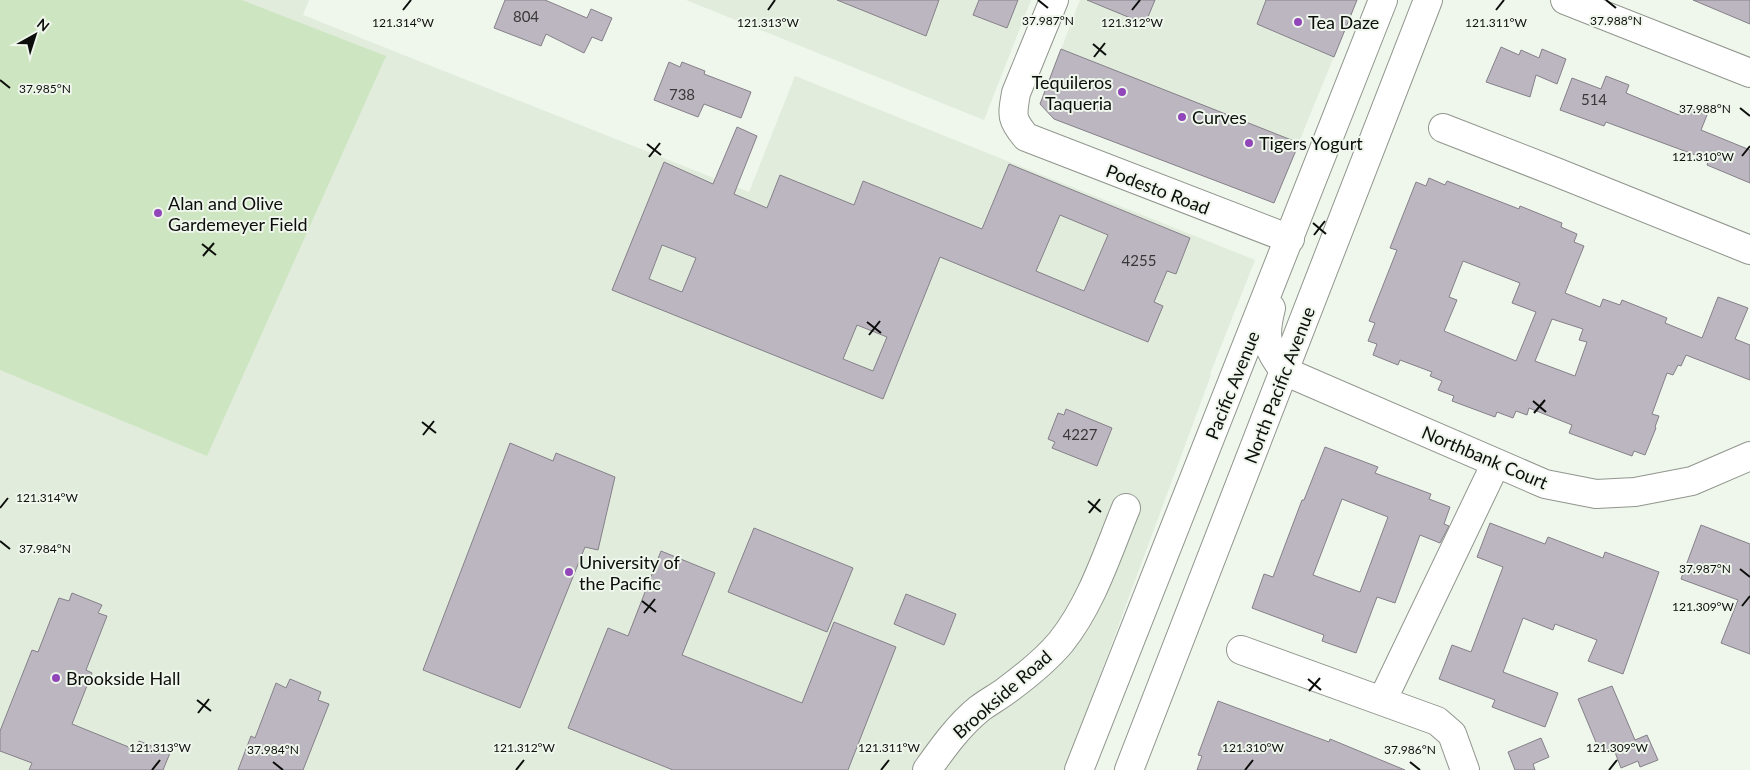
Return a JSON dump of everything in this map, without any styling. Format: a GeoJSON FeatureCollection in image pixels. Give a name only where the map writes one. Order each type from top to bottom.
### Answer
{"type":"FeatureCollection","features":[{"type":"Feature","properties":{"kind":"street","name":"Podesto Road"},"geometry":{"type":"LineString","coordinates":[[1054,0],[1016,93],[1013,109],[1014,123],[1026,137],[1290,239]]}},
{"type":"Feature","properties":{"kind":"street","name":"Pacific Avenue"},"geometry":{"type":"LineString","coordinates":[[1079,770],[1383,0]]}},
{"type":"Feature","properties":{"kind":"street","name":"North Pacific Avenue"},"geometry":{"type":"LineString","coordinates":[[1128,770],[1428,0]]}},
{"type":"Feature","properties":{"kind":"street"},"geometry":{"type":"LineString","coordinates":[[1565,0],[1750,73]]}},
{"type":"Feature","properties":{"kind":"street"},"geometry":{"type":"LineString","coordinates":[[1443,128],[1750,250]]}},
{"type":"Feature","properties":{"kind":"street"},"geometry":{"type":"LineString","coordinates":[[1284,372],[1271,352],[1266,336],[1268,320],[1290,239]]}},
{"type":"Feature","properties":{"kind":"street","name":"Northbank Court"},"geometry":{"type":"LineString","coordinates":[[1284,372],[1545,484],[1596,494],[1636,492],[1692,481],[1750,456]]}},
{"type":"Feature","properties":{"kind":"street"},"geometry":{"type":"LineString","coordinates":[[1382,701],[1496,462]]}},
{"type":"Feature","properties":{"kind":"street","name":"Brookside Road"},"geometry":{"type":"LineString","coordinates":[[927,770],[958,729],[979,710],[1045,659],[1061,642],[1078,619],[1091,594],[1126,508]]}},
{"type":"Feature","properties":{"kind":"street"},"geometry":{"type":"LineString","coordinates":[[1241,650],[1437,721],[1452,734],[1465,770]]}},
{"type":"Feature","properties":{"kind":"shaded area","name":"University of the Pacific"},"geometry":{"type":"Polygon","coordinates":[[[0,0],[309,0],[303,15],[749,192],[795,76],[1255,260],[1210,374],[1065,770],[0,770],[0,0]]]}},
{"type":"Feature","properties":{"kind":"shaded area"},"geometry":{"type":"Polygon","coordinates":[[[686,0],[1031,0],[984,120],[686,0]]]}},
{"type":"Feature","properties":{"kind":"shaded area"},"geometry":{"type":"Polygon","coordinates":[[[1080,0],[1357,0],[1274,203],[1054,119],[1040,104],[1080,0]]]}},
{"type":"Feature","properties":{"kind":"green space","name":"Alan and Olive Gardemeyer Field"},"geometry":{"type":"Polygon","coordinates":[[[0,0],[242,0],[386,56],[207,456],[0,370],[0,0]]]}},
{"type":"Feature","properties":{"kind":"building"},"geometry":{"type":"Polygon","coordinates":[[[505,0],[545,0],[587,18],[591,9],[612,18],[602,41],[592,37],[584,53],[546,34],[541,46],[494,28],[505,0]]]}},
{"type":"Feature","properties":{"kind":"building"},"geometry":{"type":"Polygon","coordinates":[[[837,0],[939,0],[926,36],[837,0]]]}},
{"type":"Feature","properties":{"kind":"building"},"geometry":{"type":"Polygon","coordinates":[[[979,0],[1018,0],[1007,28],[973,15],[979,0]]]}},
{"type":"Feature","properties":{"kind":"building"},"geometry":{"type":"Polygon","coordinates":[[[1087,0],[1155,0],[1145,24],[1087,0]]]}},
{"type":"Feature","properties":{"kind":"building"},"geometry":{"type":"Polygon","coordinates":[[[1266,0],[1357,0],[1334,57],[1257,24],[1266,0]]]}},
{"type":"Feature","properties":{"kind":"building"},"geometry":{"type":"Polygon","coordinates":[[[1693,0],[1750,0],[1750,24],[1693,0]]]}},
{"type":"Feature","properties":{"kind":"building"},"geometry":{"type":"Polygon","coordinates":[[[1501,47],[1519,55],[1521,50],[1539,58],[1542,49],[1566,59],[1557,84],[1536,75],[1530,97],[1486,82],[1501,47]]]}},
{"type":"Feature","properties":{"kind":"building"},"geometry":{"type":"Polygon","coordinates":[[[1061,49],[1299,143],[1274,203],[1054,119],[1040,104],[1061,49]]]}},
{"type":"Feature","properties":{"kind":"building"},"geometry":{"type":"Polygon","coordinates":[[[669,62],[680,67],[682,62],[705,71],[704,74],[751,92],[741,118],[704,104],[698,117],[654,100],[669,62]]]}},
{"type":"Feature","properties":{"kind":"building"},"geometry":{"type":"Polygon","coordinates":[[[1606,76],[1629,85],[1626,93],[1679,115],[1682,105],[1707,115],[1701,130],[1750,150],[1750,183],[1707,165],[1709,160],[1606,122],[1604,126],[1560,110],[1572,78],[1601,89],[1606,76]]]}},
{"type":"Feature","properties":{"kind":"building"},"geometry":{"type":"Polygon","coordinates":[[[737,127],[757,136],[734,194],[767,208],[780,175],[854,205],[863,181],[982,229],[1009,164],[1190,238],[1176,274],[1167,271],[1154,302],[1163,306],[1148,342],[940,257],[883,399],[612,290],[664,162],[713,184],[737,127]],[[1060,215],[1036,271],[1084,291],[1108,235],[1060,215]],[[662,245],[649,279],[682,292],[696,258],[662,245]],[[857,325],[843,359],[873,371],[887,337],[857,325]]]}},
{"type":"Feature","properties":{"kind":"building"},"geometry":{"type":"Polygon","coordinates":[[[1429,178],[1445,185],[1447,181],[1519,209],[1520,206],[1562,223],[1561,227],[1577,234],[1574,242],[1584,246],[1565,293],[1600,307],[1603,299],[1620,305],[1622,300],[1667,318],[1665,323],[1702,338],[1718,297],[1748,308],[1735,339],[1750,345],[1750,380],[1686,355],[1681,366],[1678,365],[1673,375],[1667,373],[1652,414],[1659,416],[1645,455],[1634,451],[1632,456],[1569,433],[1572,425],[1529,408],[1527,415],[1516,411],[1513,418],[1497,412],[1495,417],[1452,401],[1454,396],[1438,390],[1442,381],[1430,376],[1432,372],[1400,360],[1398,365],[1373,355],[1377,344],[1368,341],[1375,323],[1369,321],[1397,250],[1390,248],[1416,182],[1426,186],[1429,178]],[[1463,261],[1449,297],[1457,300],[1444,331],[1516,361],[1536,312],[1512,303],[1520,283],[1463,261]],[[1552,319],[1535,361],[1575,376],[1587,342],[1579,340],[1583,329],[1552,319]]]}},
{"type":"Feature","properties":{"kind":"building"},"geometry":{"type":"Polygon","coordinates":[[[1066,409],[1112,428],[1097,466],[1052,448],[1055,442],[1048,439],[1058,413],[1064,415],[1066,409]]]}},
{"type":"Feature","properties":{"kind":"building"},"geometry":{"type":"Polygon","coordinates":[[[510,443],[553,461],[556,453],[615,477],[598,550],[585,547],[520,708],[423,670],[510,443]]]}},
{"type":"Feature","properties":{"kind":"building"},"geometry":{"type":"Polygon","coordinates":[[[1325,447],[1378,467],[1375,473],[1431,494],[1429,499],[1450,507],[1444,524],[1449,526],[1440,543],[1420,535],[1395,603],[1377,597],[1356,653],[1322,641],[1324,635],[1252,608],[1264,574],[1273,577],[1302,500],[1304,500],[1325,447]],[[1342,499],[1313,575],[1360,592],[1388,517],[1342,499]]]}},
{"type":"Feature","properties":{"kind":"building"},"geometry":{"type":"Polygon","coordinates":[[[1490,523],[1545,544],[1548,537],[1603,558],[1605,552],[1659,572],[1623,674],[1588,661],[1597,640],[1555,624],[1553,630],[1523,618],[1503,672],[1558,693],[1545,727],[1492,707],[1495,700],[1439,679],[1452,645],[1471,652],[1503,567],[1477,557],[1490,523]]]}},
{"type":"Feature","properties":{"kind":"building"},"geometry":{"type":"Polygon","coordinates":[[[1701,525],[1750,544],[1750,654],[1721,643],[1738,600],[1681,579],[1701,525]]]}},
{"type":"Feature","properties":{"kind":"building"},"geometry":{"type":"Polygon","coordinates":[[[754,528],[853,568],[827,632],[728,592],[754,528]]]}},
{"type":"Feature","properties":{"kind":"building"},"geometry":{"type":"Polygon","coordinates":[[[661,551],[715,573],[682,655],[802,703],[834,622],[896,647],[848,770],[673,770],[568,728],[608,628],[628,636],[661,551]]]}},
{"type":"Feature","properties":{"kind":"building","name":"Brookside Hall"},"geometry":{"type":"Polygon","coordinates":[[[72,593],[102,605],[98,613],[107,616],[86,670],[92,673],[72,724],[136,750],[139,741],[170,753],[163,770],[29,770],[32,763],[0,751],[0,731],[32,650],[38,652],[59,598],[69,601],[72,593]]]}},
{"type":"Feature","properties":{"kind":"building"},"geometry":{"type":"Polygon","coordinates":[[[906,594],[956,614],[944,645],[894,624],[906,594]]]}},
{"type":"Feature","properties":{"kind":"building"},"geometry":{"type":"Polygon","coordinates":[[[290,679],[321,692],[318,700],[329,704],[303,770],[238,770],[251,736],[255,738],[276,683],[286,688],[290,679]]]}},
{"type":"Feature","properties":{"kind":"building"},"geometry":{"type":"Polygon","coordinates":[[[1612,686],[1635,740],[1647,735],[1658,760],[1640,767],[1638,761],[1621,768],[1613,747],[1600,752],[1578,699],[1612,686]]]}},
{"type":"Feature","properties":{"kind":"building"},"geometry":{"type":"Polygon","coordinates":[[[1218,701],[1329,742],[1330,739],[1405,770],[1197,770],[1202,756],[1198,755],[1218,701]]]}},
{"type":"Feature","properties":{"kind":"building"},"geometry":{"type":"Polygon","coordinates":[[[1541,738],[1549,757],[1533,764],[1535,770],[1515,770],[1508,752],[1541,738]]]}},
{"type":"Feature","properties":{"kind":"place","name":"Tea Daze"},"geometry":{"type":"Point","coordinates":[1298,22]}},
{"type":"Feature","properties":{"kind":"place","name":"Tequileros Taqueria"},"geometry":{"type":"Point","coordinates":[1122,92]}},
{"type":"Feature","properties":{"kind":"place","name":"Curves"},"geometry":{"type":"Point","coordinates":[1182,117]}},
{"type":"Feature","properties":{"kind":"place","name":"Tigers Yogurt"},"geometry":{"type":"Point","coordinates":[1249,143]}},
{"type":"Feature","properties":{"kind":"place","name":"Alan and Olive Gardemeyer Field"},"geometry":{"type":"Point","coordinates":[158,213]}},
{"type":"Feature","properties":{"kind":"place","name":"University of the Pacific"},"geometry":{"type":"Point","coordinates":[569,572]}},
{"type":"Feature","properties":{"kind":"place","name":"Brookside Hall"},"geometry":{"type":"Point","coordinates":[56,678]}}]}
